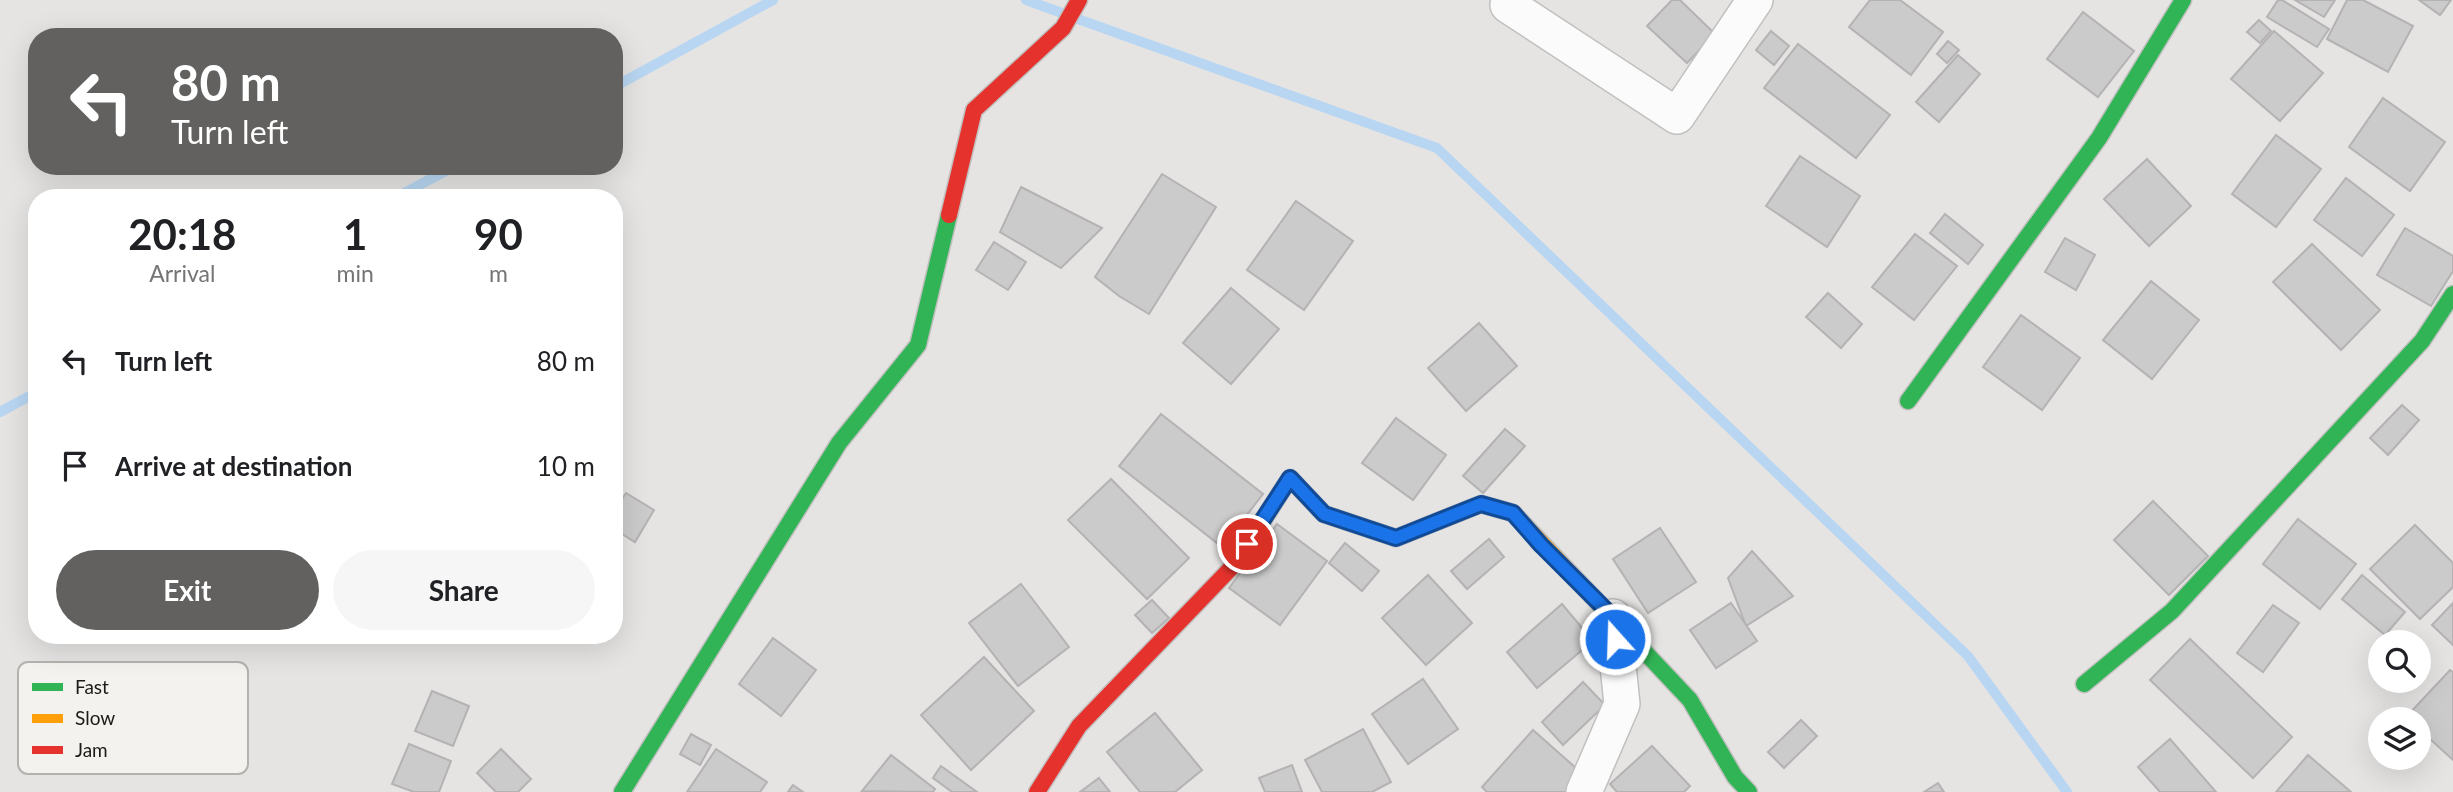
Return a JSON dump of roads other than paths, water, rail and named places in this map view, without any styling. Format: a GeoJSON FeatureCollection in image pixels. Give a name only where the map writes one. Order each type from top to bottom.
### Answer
{"type":"FeatureCollection","features":[{"type":"Feature","properties":{"kind":"street"},"geometry":{"type":"LineString","coordinates":[[622,792],[839,443],[918,345],[974,110],[1063,27],[1079,0]]}},
{"type":"Feature","properties":{"kind":"street"},"geometry":{"type":"LineString","coordinates":[[1508,5],[1677,116],[1755,0]]}},
{"type":"Feature","properties":{"kind":"street"},"geometry":{"type":"LineString","coordinates":[[1908,401],[2099,138],[2183,0]]}},
{"type":"Feature","properties":{"kind":"street"},"geometry":{"type":"LineString","coordinates":[[2084,684],[2172,611],[2421,341],[2453,294]]}},
{"type":"Feature","properties":{"kind":"street"},"geometry":{"type":"LineString","coordinates":[[1037,792],[1079,726],[1233,566],[1290,478],[1324,514],[1396,538],[1481,504],[1513,513],[1690,700],[1735,777],[1749,792]]}},
{"type":"Feature","properties":{"kind":"street"},"geometry":{"type":"LineString","coordinates":[[1584,792],[1622,704],[1613,617]]}},
{"type":"Feature","properties":{"kind":"waterway"},"geometry":{"type":"LineString","coordinates":[[623,82],[773,0]]}},
{"type":"Feature","properties":{"kind":"waterway"},"geometry":{"type":"LineString","coordinates":[[1026,0],[1062,13]]}},
{"type":"Feature","properties":{"kind":"waterway"},"geometry":{"type":"LineString","coordinates":[[1078,19],[1437,148],[1968,656],[2067,792]]}},
{"type":"Feature","properties":{"kind":"waterway"},"geometry":{"type":"LineString","coordinates":[[412,189],[438,175]]}},
{"type":"Feature","properties":{"kind":"waterway"},"geometry":{"type":"LineString","coordinates":[[0,412],[28,397]]}}]}
